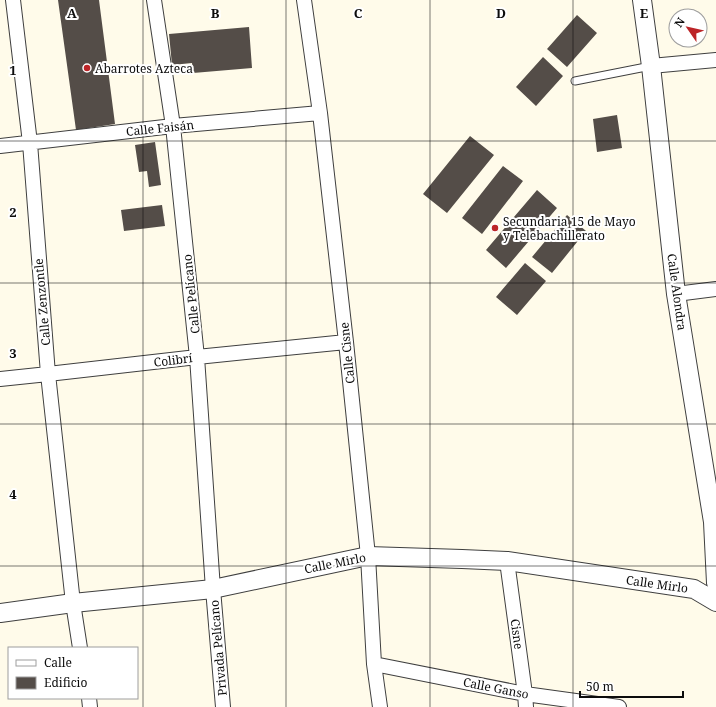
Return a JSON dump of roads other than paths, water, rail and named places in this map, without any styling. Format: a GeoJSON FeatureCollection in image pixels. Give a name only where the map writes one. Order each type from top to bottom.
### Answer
{"type":"FeatureCollection","features":[{"type":"Feature","properties":{"kind":"street","name":"Calle Zenzontle"},"geometry":{"type":"LineString","coordinates":[[13,0],[30,143],[48,374],[73,603],[80,647]]}},
{"type":"Feature","properties":{"kind":"street","name":"Calle Pelícano"},"geometry":{"type":"LineString","coordinates":[[154,0],[173,126],[197,357],[213,589]]}},
{"type":"Feature","properties":{"kind":"street","name":"Calle Cisne"},"geometry":{"type":"LineString","coordinates":[[304,0],[320,114],[346,342],[368,556],[374,664],[380,707]]}},
{"type":"Feature","properties":{"kind":"street","name":"Calle Alondra"},"geometry":{"type":"LineString","coordinates":[[642,0],[651,66],[676,294],[714,521],[716,583]]}},
{"type":"Feature","properties":{"kind":"street"},"geometry":{"type":"LineString","coordinates":[[651,66],[716,60]]}},
{"type":"Feature","properties":{"kind":"street","name":"Calle Faisán"},"geometry":{"type":"LineString","coordinates":[[0,146],[173,126],[320,114]]}},
{"type":"Feature","properties":{"kind":"street"},"geometry":{"type":"LineString","coordinates":[[676,294],[716,289]]}},
{"type":"Feature","properties":{"kind":"street","name":"Colibrí"},"geometry":{"type":"LineString","coordinates":[[0,379],[346,342]]}},
{"type":"Feature","properties":{"kind":"street","name":"Calle Mirlo"},"geometry":{"type":"LineString","coordinates":[[0,613],[73,603],[213,589],[368,556],[462,558],[507,561],[694,589],[716,602]]}},
{"type":"Feature","properties":{"kind":"street","name":"Cisne"},"geometry":{"type":"LineString","coordinates":[[507,561],[526,701]]}},
{"type":"Feature","properties":{"kind":"street","name":"Privada Pelícano"},"geometry":{"type":"LineString","coordinates":[[213,589],[223,707]]}},
{"type":"Feature","properties":{"kind":"street","name":"Calle Ganso"},"geometry":{"type":"LineString","coordinates":[[374,664],[526,701],[619,707]]}},
{"type":"Feature","properties":{"kind":"lane"},"geometry":{"type":"LineString","coordinates":[[575,81],[651,66]]}},
{"type":"Feature","properties":{"kind":"place","name":"Abarrotes Azteca"},"geometry":{"type":"Point","coordinates":[87,68]}},
{"type":"Feature","properties":{"kind":"place","name":"Secundaria 15 de Mayo y Telebachillerato"},"geometry":{"type":"Point","coordinates":[495,228]}}]}
